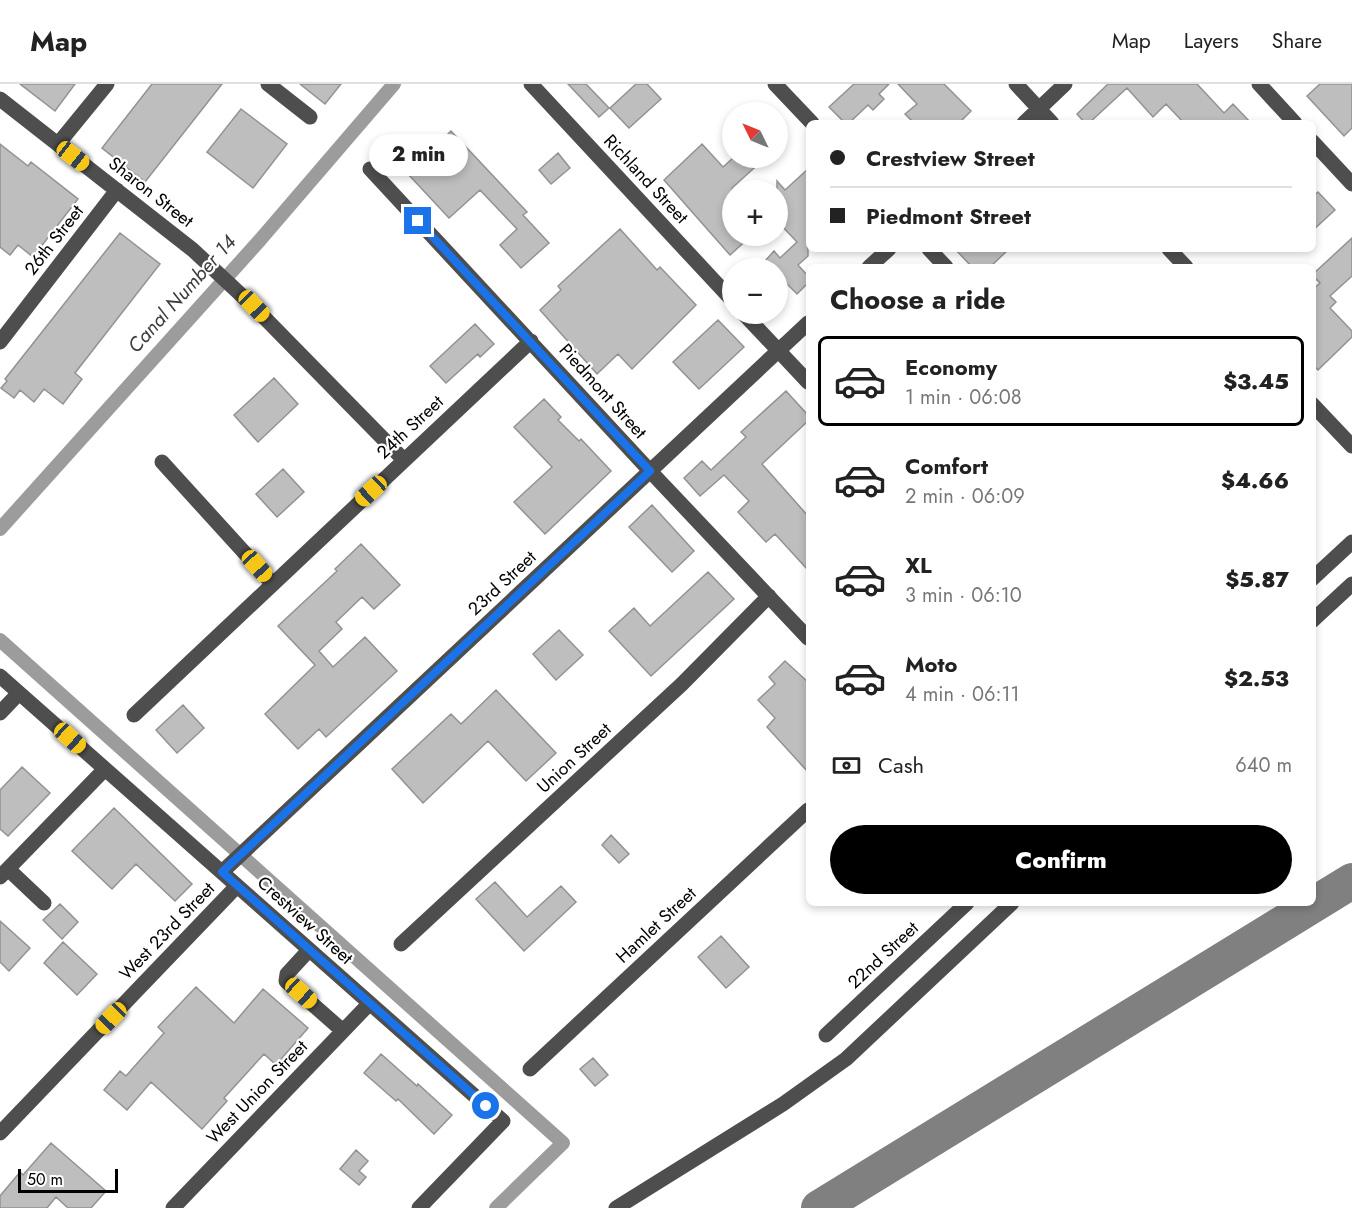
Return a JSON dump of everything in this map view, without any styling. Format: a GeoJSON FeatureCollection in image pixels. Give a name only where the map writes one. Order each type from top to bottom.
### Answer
{"type":"FeatureCollection","features":[{"type":"Feature","properties":{"kind":"street"},"geometry":{"type":"LineString","coordinates":[[58,144],[107,84]]}},
{"type":"Feature","properties":{"kind":"street"},"geometry":{"type":"LineString","coordinates":[[268,84],[310,117]]}},
{"type":"Feature","properties":{"kind":"street","name":"Richland Street"},"geometry":{"type":"LineString","coordinates":[[531,84],[722,289]]}},
{"type":"Feature","properties":{"kind":"street"},"geometry":{"type":"LineString","coordinates":[[775,84],[809,120]]}},
{"type":"Feature","properties":{"kind":"street"},"geometry":{"type":"LineString","coordinates":[[1016,84],[1049,120]]}},
{"type":"Feature","properties":{"kind":"street"},"geometry":{"type":"LineString","coordinates":[[1027,120],[1065,84]]}},
{"type":"Feature","properties":{"kind":"street"},"geometry":{"type":"LineString","coordinates":[[1259,84],[1292,120]]}},
{"type":"Feature","properties":{"kind":"street","name":"Sharon Street"},"geometry":{"type":"LineString","coordinates":[[0,99],[193,250],[254,306],[404,460]]}},
{"type":"Feature","properties":{"kind":"street"},"geometry":{"type":"LineString","coordinates":[[1316,145],[1352,184]]}},
{"type":"Feature","properties":{"kind":"street","name":"Piedmont Street"},"geometry":{"type":"LineString","coordinates":[[370,169],[806,636]]}},
{"type":"Feature","properties":{"kind":"street","name":"26th Street"},"geometry":{"type":"LineString","coordinates":[[0,342],[117,190]]}},
{"type":"Feature","properties":{"kind":"street"},"geometry":{"type":"LineString","coordinates":[[872,264],[885,252]]}},
{"type":"Feature","properties":{"kind":"street"},"geometry":{"type":"LineString","coordinates":[[933,252],[943,264]]}},
{"type":"Feature","properties":{"kind":"street"},"geometry":{"type":"LineString","coordinates":[[1172,252],[1183,264]]}},
{"type":"Feature","properties":{"kind":"street"},"geometry":{"type":"LineString","coordinates":[[753,324],[806,380]]}},
{"type":"Feature","properties":{"kind":"street","name":"23rd Street"},"geometry":{"type":"LineString","coordinates":[[227,868],[806,325]]}},
{"type":"Feature","properties":{"kind":"street","name":"24th Street"},"geometry":{"type":"LineString","coordinates":[[134,715],[531,341]]}},
{"type":"Feature","properties":{"kind":"street"},"geometry":{"type":"LineString","coordinates":[[1316,408],[1352,446]]}},
{"type":"Feature","properties":{"kind":"street"},"geometry":{"type":"LineString","coordinates":[[162,462],[272,583]]}},
{"type":"Feature","properties":{"kind":"street"},"geometry":{"type":"LineString","coordinates":[[1316,575],[1352,542]]}},
{"type":"Feature","properties":{"kind":"street"},"geometry":{"type":"LineString","coordinates":[[1316,617],[1352,584]]}},
{"type":"Feature","properties":{"kind":"street","name":"Union Street"},"geometry":{"type":"LineString","coordinates":[[401,944],[682,684],[769,596]]}},
{"type":"Feature","properties":{"kind":"street","name":"Crestview Street"},"geometry":{"type":"LineString","coordinates":[[0,676],[105,769],[227,868],[237,886],[503,1121],[419,1208]]}},
{"type":"Feature","properties":{"kind":"street"},"geometry":{"type":"LineString","coordinates":[[0,713],[19,693]]}},
{"type":"Feature","properties":{"kind":"street"},"geometry":{"type":"LineString","coordinates":[[44,903],[4,873],[85,799],[105,769]]}},
{"type":"Feature","properties":{"kind":"street","name":"Hamlet Street"},"geometry":{"type":"LineString","coordinates":[[530,1069],[806,812]]}},
{"type":"Feature","properties":{"kind":"street","name":"West 23rd Street"},"geometry":{"type":"LineString","coordinates":[[0,1133],[237,886]]}},
{"type":"Feature","properties":{"kind":"street","name":"22nd Street"},"geometry":{"type":"LineString","coordinates":[[826,1035],[964,906]]}},
{"type":"Feature","properties":{"kind":"street"},"geometry":{"type":"LineString","coordinates":[[616,1208],[783,1104],[846,1059],[1009,906]]}},
{"type":"Feature","properties":{"kind":"street"},"geometry":{"type":"LineString","coordinates":[[309,950],[288,974],[286,981],[343,1031]]}},
{"type":"Feature","properties":{"kind":"street","name":"West Union Street"},"geometry":{"type":"LineString","coordinates":[[173,1208],[369,1004]]}},
{"type":"Feature","properties":{"kind":"building"},"geometry":{"type":"Polygon","coordinates":[[[20,84],[75,84],[55,111],[20,84]]]}},
{"type":"Feature","properties":{"kind":"building"},"geometry":{"type":"Polygon","coordinates":[[[152,84],[222,84],[145,182],[102,148],[152,84]]]}},
{"type":"Feature","properties":{"kind":"building"},"geometry":{"type":"Polygon","coordinates":[[[300,84],[341,84],[325,104],[300,84]]]}},
{"type":"Feature","properties":{"kind":"building"},"geometry":{"type":"Polygon","coordinates":[[[568,84],[586,84],[609,108],[599,117],[568,84]]]}},
{"type":"Feature","properties":{"kind":"building"},"geometry":{"type":"Polygon","coordinates":[[[636,84],[647,84],[661,99],[629,128],[610,108],[636,84]]]}},
{"type":"Feature","properties":{"kind":"building"},"geometry":{"type":"Polygon","coordinates":[[[854,84],[889,84],[879,94],[884,99],[873,110],[868,105],[852,120],[842,120],[829,107],[854,84]]]}},
{"type":"Feature","properties":{"kind":"building"},"geometry":{"type":"Polygon","coordinates":[[[898,84],[944,84],[971,111],[962,120],[911,120],[905,114],[917,104],[898,84]]]}},
{"type":"Feature","properties":{"kind":"building"},"geometry":{"type":"Polygon","coordinates":[[[1108,84],[1197,84],[1224,113],[1233,104],[1248,120],[1181,120],[1166,104],[1153,117],[1127,88],[1092,120],[1082,120],[1077,114],[1108,84]]]}},
{"type":"Feature","properties":{"kind":"building"},"geometry":{"type":"Polygon","coordinates":[[[1320,84],[1352,84],[1352,128],[1344,136],[1307,96],[1320,84]]]}},
{"type":"Feature","properties":{"kind":"building"},"geometry":{"type":"Polygon","coordinates":[[[241,109],[287,144],[253,188],[207,152],[241,109]]]}},
{"type":"Feature","properties":{"kind":"building"},"geometry":{"type":"Polygon","coordinates":[[[451,131],[527,212],[523,215],[549,243],[521,268],[500,245],[517,229],[480,190],[449,218],[407,173],[451,131]]]}},
{"type":"Feature","properties":{"kind":"building"},"geometry":{"type":"Polygon","coordinates":[[[0,144],[28,166],[31,162],[78,199],[33,257],[18,245],[10,255],[0,247],[0,144]]]}},
{"type":"Feature","properties":{"kind":"building"},"geometry":{"type":"Polygon","coordinates":[[[702,144],[722,168],[754,168],[741,180],[722,180],[722,246],[664,180],[702,144]]]}},
{"type":"Feature","properties":{"kind":"building"},"geometry":{"type":"Polygon","coordinates":[[[558,153],[570,168],[551,184],[539,170],[558,153]]]}},
{"type":"Feature","properties":{"kind":"building"},"geometry":{"type":"Polygon","coordinates":[[[806,171],[806,252],[808,256],[798,265],[806,274],[806,285],[797,294],[788,285],[788,258],[780,258],[797,242],[788,233],[788,187],[806,171]]]}},
{"type":"Feature","properties":{"kind":"building"},"geometry":{"type":"Polygon","coordinates":[[[1318,192],[1335,210],[1316,227],[1316,194],[1318,192]]]}},
{"type":"Feature","properties":{"kind":"building"},"geometry":{"type":"Polygon","coordinates":[[[620,229],[657,270],[660,267],[696,305],[632,369],[618,354],[597,374],[540,310],[561,290],[558,286],[620,229]]]}},
{"type":"Feature","properties":{"kind":"building"},"geometry":{"type":"Polygon","coordinates":[[[120,233],[160,264],[75,373],[82,379],[63,404],[44,389],[34,402],[20,390],[14,398],[1,388],[7,381],[5,379],[120,233]]]}},
{"type":"Feature","properties":{"kind":"building"},"geometry":{"type":"Polygon","coordinates":[[[1352,238],[1352,276],[1330,296],[1336,302],[1330,308],[1352,331],[1352,337],[1318,370],[1316,368],[1316,286],[1320,283],[1316,279],[1316,271],[1352,238]]]}},
{"type":"Feature","properties":{"kind":"building"},"geometry":{"type":"Polygon","coordinates":[[[722,246],[740,246],[730,255],[722,246]]]}},
{"type":"Feature","properties":{"kind":"building"},"geometry":{"type":"Polygon","coordinates":[[[774,251],[780,258],[768,258],[774,251]]]}},
{"type":"Feature","properties":{"kind":"building"},"geometry":{"type":"Polygon","coordinates":[[[958,252],[1006,252],[993,264],[969,264],[958,252]]]}},
{"type":"Feature","properties":{"kind":"building"},"geometry":{"type":"Polygon","coordinates":[[[718,320],[744,347],[699,389],[673,362],[718,320]]]}},
{"type":"Feature","properties":{"kind":"building"},"geometry":{"type":"Polygon","coordinates":[[[475,324],[494,344],[480,357],[478,354],[446,383],[430,366],[475,324]]]}},
{"type":"Feature","properties":{"kind":"building"},"geometry":{"type":"Polygon","coordinates":[[[274,378],[298,404],[258,442],[234,415],[274,378]]]}},
{"type":"Feature","properties":{"kind":"building"},"geometry":{"type":"Polygon","coordinates":[[[786,391],[806,413],[806,423],[762,464],[806,514],[806,568],[775,534],[766,542],[738,512],[749,501],[724,475],[700,496],[684,478],[702,461],[711,470],[746,437],[741,432],[786,391]]]}},
{"type":"Feature","properties":{"kind":"building"},"geometry":{"type":"Polygon","coordinates":[[[544,399],[561,417],[558,420],[579,441],[581,439],[611,471],[545,534],[514,502],[552,467],[514,427],[544,399]]]}},
{"type":"Feature","properties":{"kind":"building"},"geometry":{"type":"Polygon","coordinates":[[[283,469],[304,492],[277,517],[256,494],[283,469]]]}},
{"type":"Feature","properties":{"kind":"building"},"geometry":{"type":"Polygon","coordinates":[[[652,505],[694,551],[672,572],[629,527],[652,505]]]}},
{"type":"Feature","properties":{"kind":"building"},"geometry":{"type":"Polygon","coordinates":[[[361,544],[400,585],[374,609],[362,597],[336,622],[342,629],[319,651],[333,667],[365,637],[397,671],[326,737],[319,729],[298,749],[265,714],[315,665],[278,626],[337,571],[335,569],[361,544]]]}},
{"type":"Feature","properties":{"kind":"building"},"geometry":{"type":"Polygon","coordinates":[[[708,572],[734,599],[651,676],[609,631],[634,608],[650,626],[708,572]]]}},
{"type":"Feature","properties":{"kind":"building"},"geometry":{"type":"Polygon","coordinates":[[[559,630],[583,655],[556,680],[533,654],[559,630]]]}},
{"type":"Feature","properties":{"kind":"building"},"geometry":{"type":"Polygon","coordinates":[[[785,661],[806,680],[806,770],[767,727],[775,718],[758,700],[775,684],[769,677],[785,661]]]}},
{"type":"Feature","properties":{"kind":"building"},"geometry":{"type":"Polygon","coordinates":[[[496,690],[556,753],[526,781],[488,741],[423,803],[392,769],[451,714],[461,724],[496,690]]]}},
{"type":"Feature","properties":{"kind":"building"},"geometry":{"type":"Polygon","coordinates":[[[183,705],[204,728],[177,753],[156,730],[183,705]]]}},
{"type":"Feature","properties":{"kind":"building"},"geometry":{"type":"Polygon","coordinates":[[[22,767],[50,793],[8,836],[0,829],[0,790],[22,767]]]}},
{"type":"Feature","properties":{"kind":"building"},"geometry":{"type":"Polygon","coordinates":[[[114,808],[192,884],[175,901],[136,864],[112,889],[72,851],[114,808]]]}},
{"type":"Feature","properties":{"kind":"building"},"geometry":{"type":"Polygon","coordinates":[[[611,835],[629,854],[619,863],[602,845],[611,835]]]}},
{"type":"Feature","properties":{"kind":"building"},"geometry":{"type":"Polygon","coordinates":[[[495,882],[527,917],[561,886],[576,902],[524,951],[476,899],[495,882]]]}},
{"type":"Feature","properties":{"kind":"building"},"geometry":{"type":"Polygon","coordinates":[[[60,904],[78,922],[62,939],[43,920],[60,904]]]}},
{"type":"Feature","properties":{"kind":"building"},"geometry":{"type":"Polygon","coordinates":[[[0,921],[30,948],[9,971],[0,962],[0,921]]]}},
{"type":"Feature","properties":{"kind":"building"},"geometry":{"type":"Polygon","coordinates":[[[721,936],[749,967],[726,988],[698,957],[721,936]]]}},
{"type":"Feature","properties":{"kind":"building"},"geometry":{"type":"Polygon","coordinates":[[[63,942],[97,974],[77,995],[44,963],[63,942]]]}},
{"type":"Feature","properties":{"kind":"building"},"geometry":{"type":"Polygon","coordinates":[[[196,987],[234,1023],[263,989],[308,1028],[276,1065],[264,1054],[224,1098],[227,1101],[202,1129],[151,1082],[127,1110],[104,1090],[120,1071],[126,1076],[164,1033],[158,1027],[196,987]]]}},
{"type":"Feature","properties":{"kind":"building"},"geometry":{"type":"Polygon","coordinates":[[[381,1054],[452,1115],[434,1134],[398,1099],[396,1101],[364,1073],[381,1054]]]}},
{"type":"Feature","properties":{"kind":"building"},"geometry":{"type":"Polygon","coordinates":[[[593,1058],[608,1075],[595,1086],[580,1069],[593,1058]]]}},
{"type":"Feature","properties":{"kind":"building"},"geometry":{"type":"Polygon","coordinates":[[[51,1143],[106,1191],[91,1208],[68,1208],[56,1197],[47,1208],[0,1208],[0,1196],[20,1172],[23,1175],[51,1143]]]}},
{"type":"Feature","properties":{"kind":"building"},"geometry":{"type":"Polygon","coordinates":[[[356,1150],[368,1161],[359,1171],[366,1177],[359,1185],[340,1169],[356,1150]]]}},
{"type":"Feature","properties":{"kind":"waterway","name":"Canal Number 14"},"geometry":{"type":"LineString","coordinates":[[0,529],[260,240],[394,84]]}},
{"type":"Feature","properties":{"kind":"waterway"},"geometry":{"type":"LineString","coordinates":[[0,640],[563,1143],[496,1208]]}},
{"type":"Feature","properties":{"kind":"taxiway"},"geometry":{"type":"LineString","coordinates":[[1316,903],[1352,881]]}},
{"type":"Feature","properties":{"kind":"taxiway"},"geometry":{"type":"LineString","coordinates":[[819,1208],[1311,906]]}},
{"type":"Feature","properties":{"kind":"route"},"geometry":{"type":"LineString","coordinates":[[418,221],[650,471],[222,872],[486,1106]]}}]}
